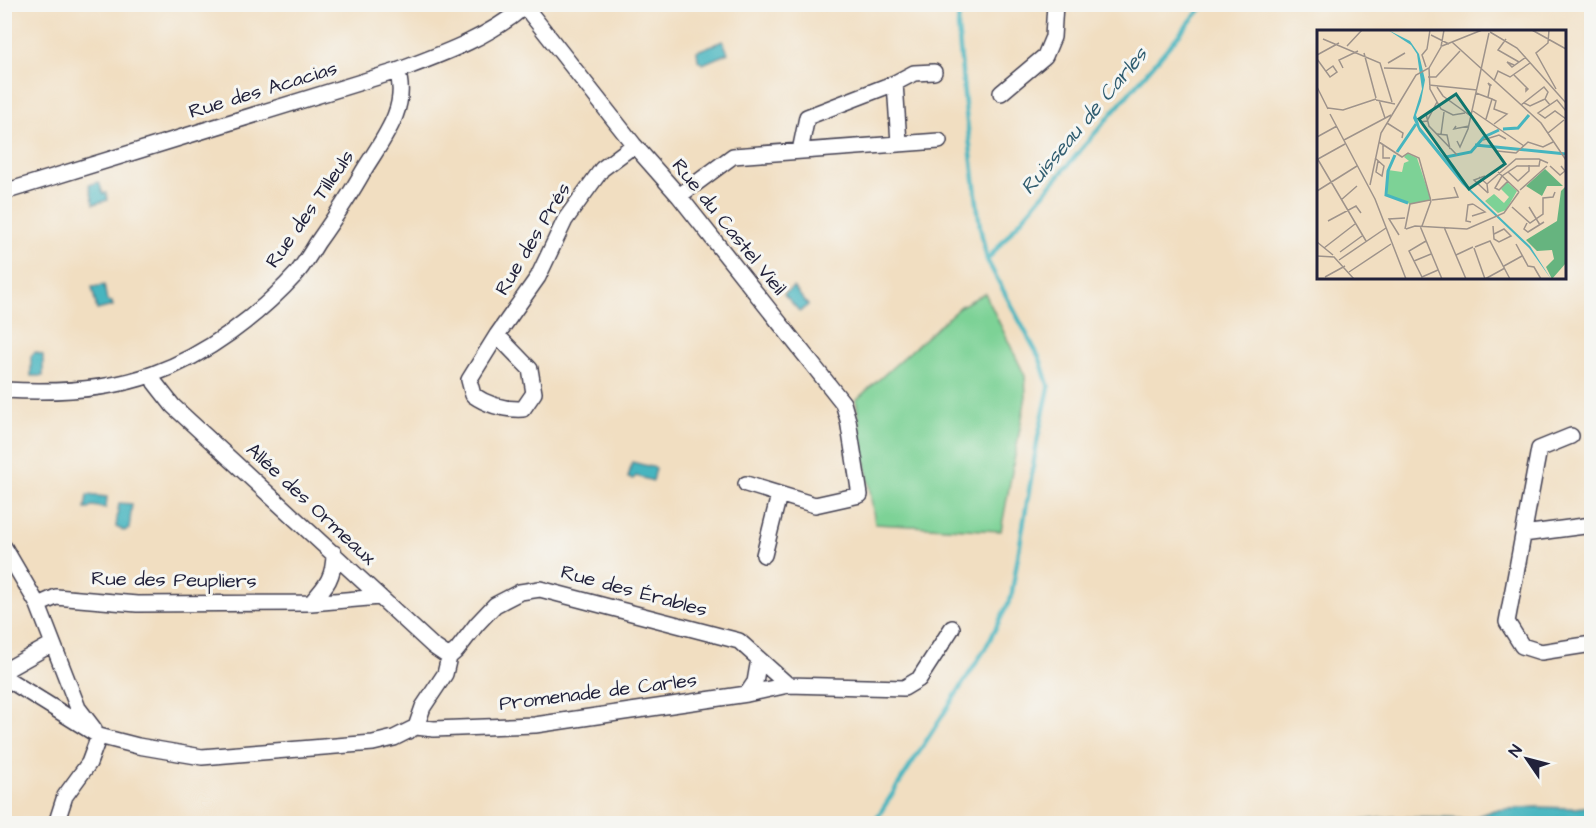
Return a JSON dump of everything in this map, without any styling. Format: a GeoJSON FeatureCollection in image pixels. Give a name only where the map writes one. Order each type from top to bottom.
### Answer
{"type":"FeatureCollection","features":[{"type":"Feature","properties":{"kind":"street"},"geometry":{"type":"LineString","coordinates":[[1001,93],[1045,56],[1053,37],[1055,4]]}},
{"type":"Feature","properties":{"kind":"street","name":"Rue des Acacias"},"geometry":{"type":"LineString","coordinates":[[4,192],[397,71],[460,46],[501,25],[524,5]]}},
{"type":"Feature","properties":{"kind":"street","name":"Rue du Castel Vieil"},"geometry":{"type":"LineString","coordinates":[[524,5],[843,403],[848,420],[860,495],[814,505],[779,495]]}},
{"type":"Feature","properties":{"kind":"street","name":"Rue des Tilleuls"},"geometry":{"type":"LineString","coordinates":[[4,390],[26,392],[102,387],[152,375],[181,362],[219,340],[255,313],[297,272],[346,201],[396,116],[401,96],[401,83],[397,71]]}},
{"type":"Feature","properties":{"kind":"street"},"geometry":{"type":"LineString","coordinates":[[800,151],[807,117],[895,83],[914,73],[934,72]]}},
{"type":"Feature","properties":{"kind":"street"},"geometry":{"type":"LineString","coordinates":[[895,83],[899,144]]}},
{"type":"Feature","properties":{"kind":"street"},"geometry":{"type":"LineString","coordinates":[[679,196],[733,156],[939,141]]}},
{"type":"Feature","properties":{"kind":"street","name":"Rue des Prés"},"geometry":{"type":"LineString","coordinates":[[497,335],[530,369],[534,393],[523,409],[505,410],[482,402],[472,396],[469,380],[497,335],[538,277],[565,220],[602,169],[634,145]]}},
{"type":"Feature","properties":{"kind":"street","name":"Allée des Ormeaux"},"geometry":{"type":"LineString","coordinates":[[152,375],[155,383],[173,406],[433,646],[449,657]]}},
{"type":"Feature","properties":{"kind":"street"},"geometry":{"type":"LineString","coordinates":[[1571,436],[1539,448],[1507,622],[1522,646],[1541,652],[1592,644]]}},
{"type":"Feature","properties":{"kind":"street"},"geometry":{"type":"LineString","coordinates":[[746,484],[779,495],[764,555]]}},
{"type":"Feature","properties":{"kind":"street"},"geometry":{"type":"LineString","coordinates":[[1523,534],[1592,525]]}},
{"type":"Feature","properties":{"kind":"street"},"geometry":{"type":"LineString","coordinates":[[4,547],[38,605],[78,708],[99,736],[89,763],[65,796],[56,824]]}},
{"type":"Feature","properties":{"kind":"street"},"geometry":{"type":"LineString","coordinates":[[311,603],[327,586],[334,569],[334,553]]}},
{"type":"Feature","properties":{"kind":"street","name":"Rue des Érables"},"geometry":{"type":"LineString","coordinates":[[416,727],[423,707],[445,674],[449,657],[495,605],[520,592],[540,589],[739,641],[788,685]]}},
{"type":"Feature","properties":{"kind":"street","name":"Rue des Peupliers"},"geometry":{"type":"LineString","coordinates":[[38,605],[56,597],[137,604],[311,603],[380,597]]}},
{"type":"Feature","properties":{"kind":"street","name":"Promenade de Carles"},"geometry":{"type":"LineString","coordinates":[[4,677],[99,736],[138,746],[202,757],[373,743],[394,738],[416,727],[434,729],[535,725],[747,694],[788,685],[904,688],[919,679],[952,628]]}},
{"type":"Feature","properties":{"kind":"street"},"geometry":{"type":"LineString","coordinates":[[4,671],[52,645]]}},
{"type":"Feature","properties":{"kind":"street"},"geometry":{"type":"LineString","coordinates":[[747,694],[755,682],[759,659]]}},
{"type":"Feature","properties":{"kind":"green space"},"geometry":{"type":"Polygon","coordinates":[[[985,293],[1025,376],[1026,396],[1001,531],[875,524],[856,400],[961,306],[985,293]]]}},
{"type":"Feature","properties":{"kind":"water"},"geometry":{"type":"Polygon","coordinates":[[[723,41],[728,53],[703,64],[698,60],[697,51],[723,41]]]}},
{"type":"Feature","properties":{"kind":"water"},"geometry":{"type":"Polygon","coordinates":[[[99,182],[108,200],[94,204],[89,185],[99,182]]]}},
{"type":"Feature","properties":{"kind":"water"},"geometry":{"type":"Polygon","coordinates":[[[104,285],[107,301],[112,302],[113,306],[97,310],[92,287],[104,285]]]}},
{"type":"Feature","properties":{"kind":"water"},"geometry":{"type":"Polygon","coordinates":[[[793,287],[808,305],[800,312],[784,294],[793,287]]]}},
{"type":"Feature","properties":{"kind":"water"},"geometry":{"type":"Polygon","coordinates":[[[35,352],[43,355],[43,376],[31,376],[31,356],[35,352]]]}},
{"type":"Feature","properties":{"kind":"water"},"geometry":{"type":"Polygon","coordinates":[[[632,462],[656,468],[653,481],[636,476],[633,479],[628,478],[632,462]]]}},
{"type":"Feature","properties":{"kind":"water"},"geometry":{"type":"Polygon","coordinates":[[[87,495],[107,497],[106,508],[92,506],[85,509],[87,495]]]}},
{"type":"Feature","properties":{"kind":"water"},"geometry":{"type":"Polygon","coordinates":[[[119,503],[132,504],[129,529],[124,531],[116,527],[119,503]]]}},
{"type":"Feature","properties":{"kind":"water"},"geometry":{"type":"Polygon","coordinates":[[[1591,806],[1591,823],[1338,823],[1393,817],[1469,819],[1494,810],[1591,806]]]}},
{"type":"Feature","properties":{"kind":"waterway"},"geometry":{"type":"LineString","coordinates":[[873,824],[985,649],[1011,598],[1038,437],[1049,388],[1040,359],[987,260],[980,227],[965,105],[958,27],[959,4]]}},
{"type":"Feature","properties":{"kind":"waterway","name":"Ruisseau de Carles"},"geometry":{"type":"LineString","coordinates":[[987,260],[1205,4]]}}]}
